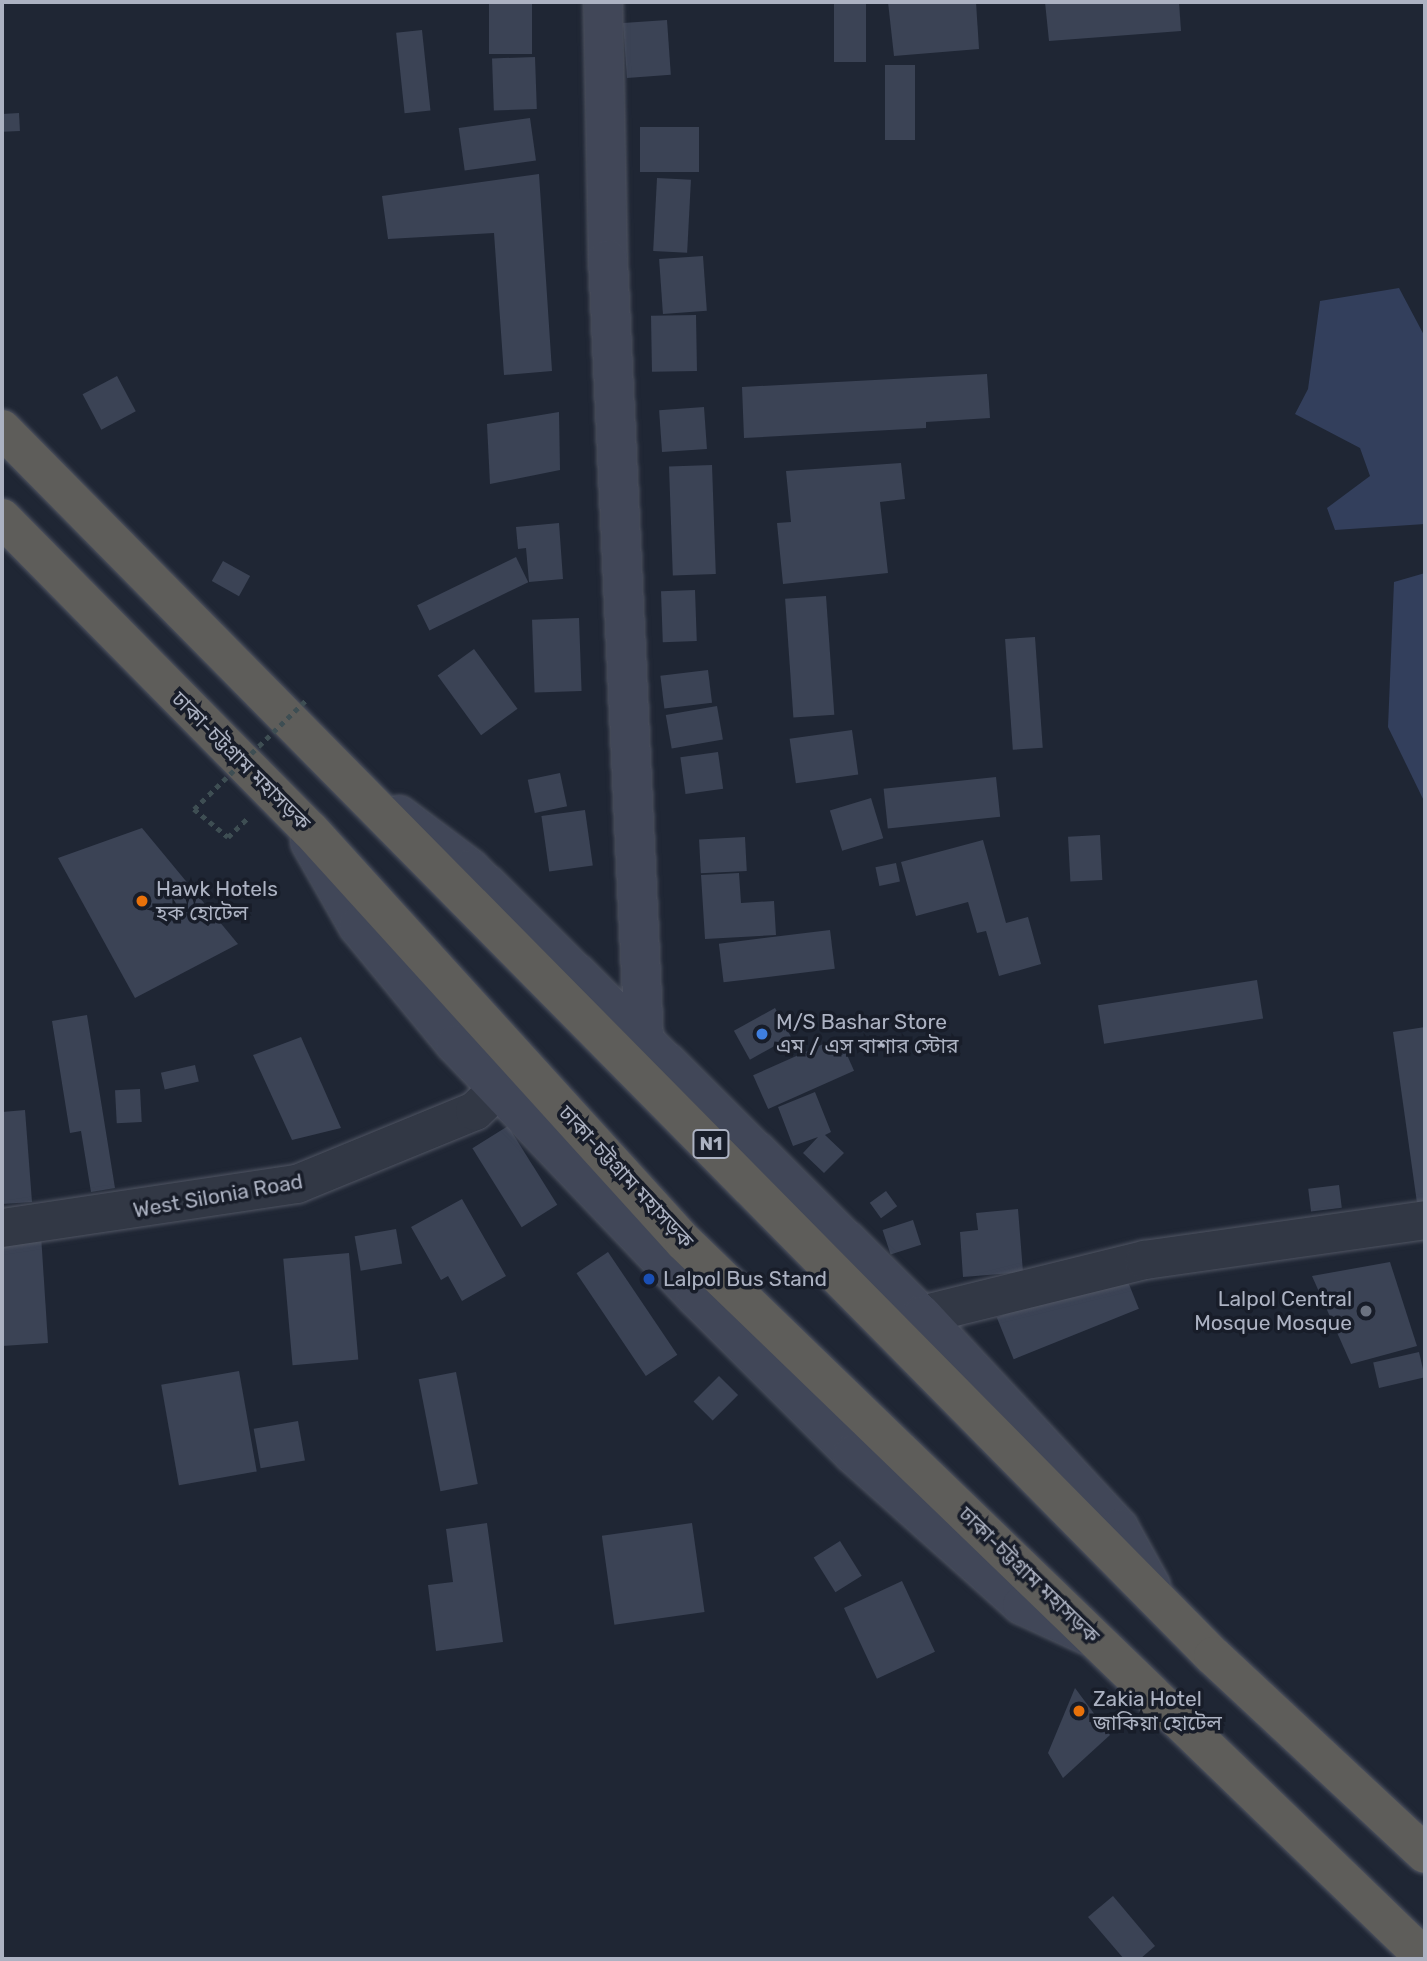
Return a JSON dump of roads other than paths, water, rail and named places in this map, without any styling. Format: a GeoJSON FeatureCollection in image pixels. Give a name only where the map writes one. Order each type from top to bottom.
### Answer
{"type":"FeatureCollection","features":[{"type":"Feature","properties":{"kind":"highway","name":"N1"},"geometry":{"type":"LineString","coordinates":[[2,429],[351,779],[1159,1600],[1309,1750],[1425,1854]]}},
{"type":"Feature","properties":{"kind":"highway","name":"ঢাকা-চট্টগ্রাম মহাসড়ক"},"geometry":{"type":"LineString","coordinates":[[2,518],[284,804],[684,1242],[1425,1958]]}},
{"type":"Feature","properties":{"kind":"main road"},"geometry":{"type":"LineString","coordinates":[[603,2],[608,259],[644,1039]]}},
{"type":"Feature","properties":{"kind":"main road"},"geometry":{"type":"LineString","coordinates":[[351,779],[471,869],[922,1315],[1119,1528],[1159,1600]]}},
{"type":"Feature","properties":{"kind":"main road"},"geometry":{"type":"LineString","coordinates":[[284,804],[358,926],[498,1089],[853,1454],[1022,1605],[1095,1639]]}},
{"type":"Feature","properties":{"kind":"main road"},"geometry":{"type":"LineString","coordinates":[[570,965],[611,965],[626,954],[638,916]]}},
{"type":"Feature","properties":{"kind":"street","name":"West Silonia Road"},"geometry":{"type":"LineString","coordinates":[[2,1228],[297,1184],[475,1111],[498,1089]]}},
{"type":"Feature","properties":{"kind":"street"},"geometry":{"type":"LineString","coordinates":[[922,1315],[1145,1260],[1425,1220]]}},
{"type":"Feature","properties":{"kind":"water"},"geometry":{"type":"Polygon","coordinates":[[[1399,288],[1425,337],[1425,524],[1335,530],[1327,508],[1370,476],[1360,448],[1295,414],[1308,389],[1320,301],[1399,288]]]}},
{"type":"Feature","properties":{"kind":"water"},"geometry":{"type":"Polygon","coordinates":[[[1425,573],[1425,803],[1388,727],[1394,582],[1425,573]]]}},
{"type":"Feature","properties":{"kind":"place","name":"Hawk Hotels হক হোটেল"},"geometry":{"type":"Point","coordinates":[142,901]}},
{"type":"Feature","properties":{"kind":"place","name":"M/S Bashar Store এম / এস বাশার স্টোর"},"geometry":{"type":"Point","coordinates":[762,1034]}},
{"type":"Feature","properties":{"kind":"place","name":"Lalpol Bus Stand"},"geometry":{"type":"Point","coordinates":[649,1279]}},
{"type":"Feature","properties":{"kind":"place","name":"Lalpol Central Mosque Mosque"},"geometry":{"type":"Point","coordinates":[1366,1311]}},
{"type":"Feature","properties":{"kind":"place","name":"Zakia Hotel জাকিয়া হোটেল"},"geometry":{"type":"Point","coordinates":[1079,1711]}}]}
